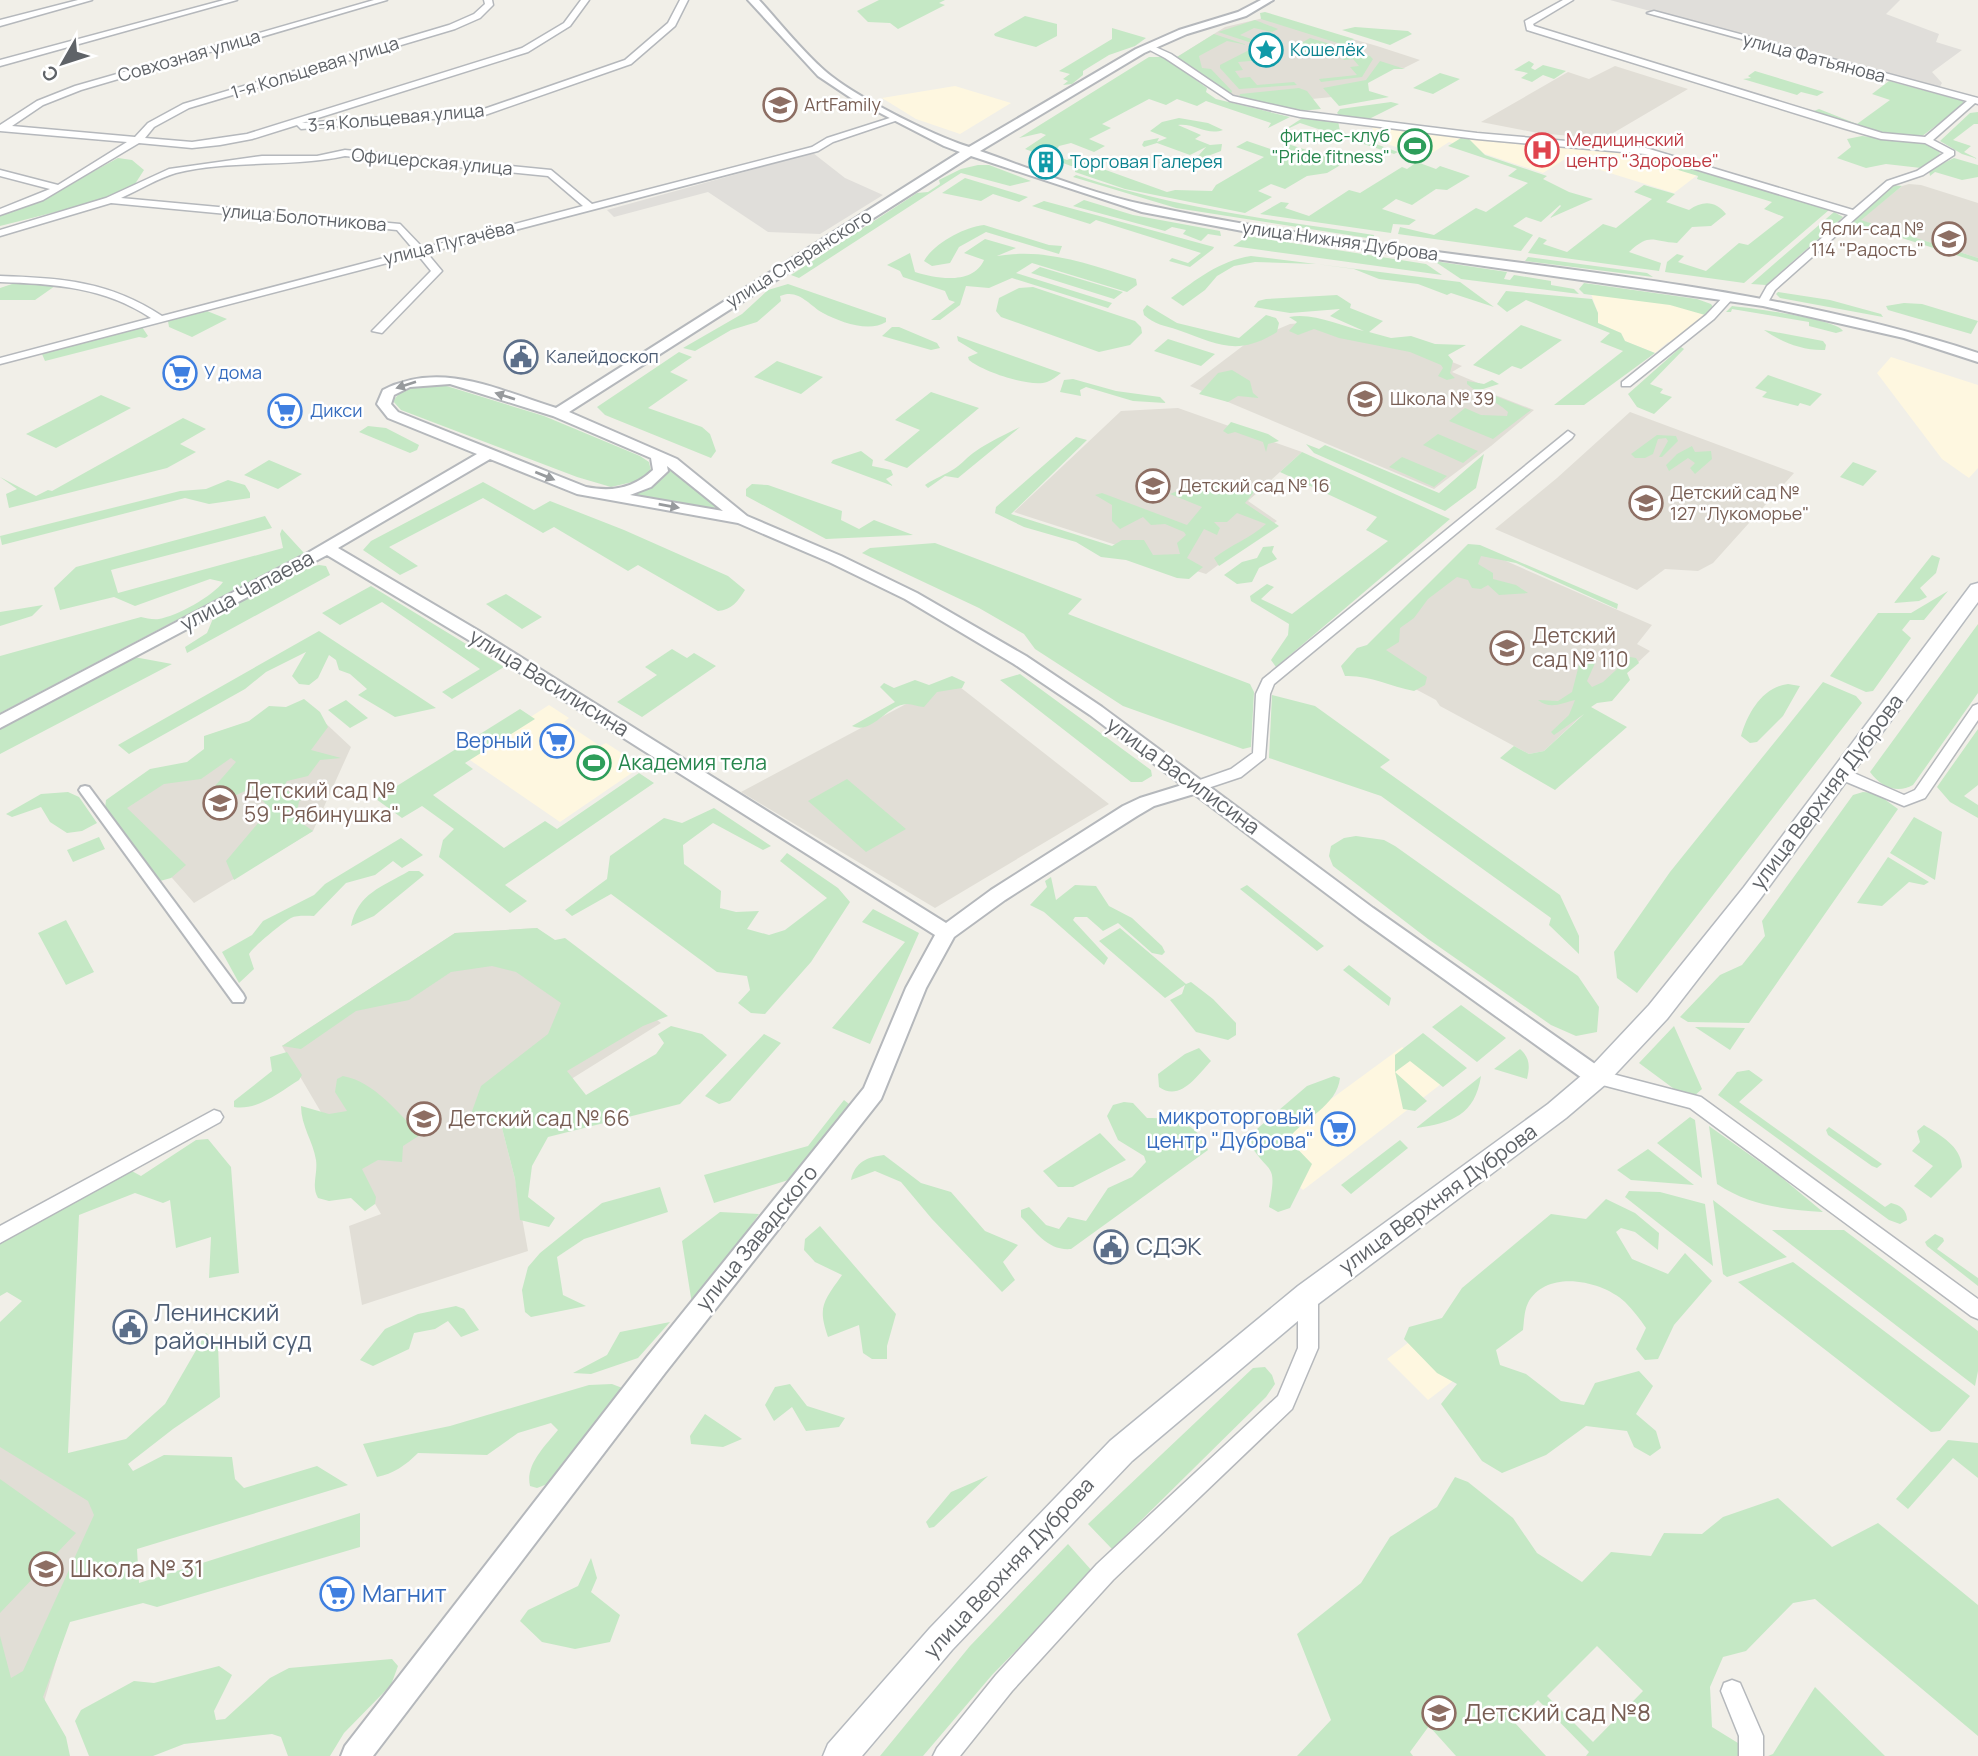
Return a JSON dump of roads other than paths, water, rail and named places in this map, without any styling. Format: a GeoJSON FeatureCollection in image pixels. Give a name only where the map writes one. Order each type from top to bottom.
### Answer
{"type":"FeatureCollection","features":[{"type":"Feature","properties":{"kind":"main road","name":"улица Верхняя Дуброва"},"geometry":{"type":"LineString","coordinates":[[840,1756],[941,1639],[1121,1451],[1308,1295],[1556,1111],[1597,1077],[1658,1012],[1842,774],[1978,589]]}},
{"type":"Feature","properties":{"kind":"street"},"geometry":{"type":"LineString","coordinates":[[0,23],[88,0]]}},
{"type":"Feature","properties":{"kind":"street"},"geometry":{"type":"LineString","coordinates":[[0,63],[233,0]]}},
{"type":"Feature","properties":{"kind":"street","name":"Совхозная улица"},"geometry":{"type":"LineString","coordinates":[[1,128],[40,103],[78,88],[383,0]]}},
{"type":"Feature","properties":{"kind":"street","name":"1-я Кольцевая улица"},"geometry":{"type":"LineString","coordinates":[[0,212],[40,198],[59,188],[139,139],[151,125],[187,106],[452,27],[477,16],[489,5],[488,0]]}},
{"type":"Feature","properties":{"kind":"street"},"geometry":{"type":"LineString","coordinates":[[1,128],[192,145],[249,137],[525,50],[577,18],[585,0]]}},
{"type":"Feature","properties":{"kind":"street","name":"3-я Кольцевая улица"},"geometry":{"type":"LineString","coordinates":[[280,127],[482,113],[628,62],[672,24],[684,0]]}},
{"type":"Feature","properties":{"kind":"street","name":"улица Нижняя Дуброва"},"geometry":{"type":"LineString","coordinates":[[753,0],[822,74],[896,119],[971,152],[1087,192],[1177,216],[1763,302],[1908,335],[1978,358]]}},
{"type":"Feature","properties":{"kind":"street"},"geometry":{"type":"LineString","coordinates":[[1569,0],[1528,23],[1530,28],[1849,127],[1881,136],[1927,140],[1951,153],[1920,173],[1890,183],[1771,288],[1763,302]]}},
{"type":"Feature","properties":{"kind":"street","name":"улица Сперанского"},"geometry":{"type":"LineString","coordinates":[[558,413],[885,204],[1148,47],[1267,1]]}},
{"type":"Feature","properties":{"kind":"street","name":"улица Фатьянова"},"geometry":{"type":"LineString","coordinates":[[1651,13],[1976,101]]}},
{"type":"Feature","properties":{"kind":"street"},"geometry":{"type":"LineString","coordinates":[[1148,47],[1168,56],[1230,98],[1326,117],[1646,152],[1855,215]]}},
{"type":"Feature","properties":{"kind":"street"},"geometry":{"type":"LineString","coordinates":[[1927,140],[1976,101]]}},
{"type":"Feature","properties":{"kind":"street","name":"улица Пугачёва"},"geometry":{"type":"LineString","coordinates":[[0,361],[815,149],[830,140],[896,119]]}},
{"type":"Feature","properties":{"kind":"street"},"geometry":{"type":"LineString","coordinates":[[192,145],[201,152],[230,155]]}},
{"type":"Feature","properties":{"kind":"street","name":"Офицерская улица"},"geometry":{"type":"LineString","coordinates":[[109,200],[169,172],[195,166],[262,159],[317,159],[345,153],[551,173],[589,207]]}},
{"type":"Feature","properties":{"kind":"street"},"geometry":{"type":"LineString","coordinates":[[0,173],[59,188]]}},
{"type":"Feature","properties":{"kind":"street"},"geometry":{"type":"LineString","coordinates":[[0,233],[109,200]]}},
{"type":"Feature","properties":{"kind":"street","name":"улица Болотникова"},"geometry":{"type":"LineString","coordinates":[[109,200],[400,227],[437,271],[378,331]]}},
{"type":"Feature","properties":{"kind":"street"},"geometry":{"type":"LineString","coordinates":[[0,279],[96,287],[135,300],[158,318]]}},
{"type":"Feature","properties":{"kind":"street"},"geometry":{"type":"LineString","coordinates":[[1626,384],[1710,317],[1729,297]]}},
{"type":"Feature","properties":{"kind":"street","name":"улица Василисина"},"geometry":{"type":"LineString","coordinates":[[742,519],[686,472],[658,455],[558,413],[451,380],[419,380],[407,383],[388,393],[384,404],[393,415],[582,491],[742,519],[835,559],[911,596],[1020,660],[1199,786],[1366,913],[1597,1077]]}},
{"type":"Feature","properties":{"kind":"street"},"geometry":{"type":"LineString","coordinates":[[1199,786],[1236,773],[1260,755],[1263,694],[1268,682],[1568,435]]}},
{"type":"Feature","properties":{"kind":"street","name":"улица Чапаева"},"geometry":{"type":"LineString","coordinates":[[0,722],[327,548],[490,453]]}},
{"type":"Feature","properties":{"kind":"street","name":"улица Василисина"},"geometry":{"type":"LineString","coordinates":[[602,495],[630,491],[653,480],[661,471],[658,455]]}},
{"type":"Feature","properties":{"kind":"street","name":"улица Василисина"},"geometry":{"type":"LineString","coordinates":[[327,548],[473,635],[928,923],[947,932]]}},
{"type":"Feature","properties":{"kind":"street"},"geometry":{"type":"LineString","coordinates":[[1842,774],[1904,801],[1920,793],[1978,709]]}},
{"type":"Feature","properties":{"kind":"street","name":"улица Завадского"},"geometry":{"type":"LineString","coordinates":[[355,1756],[656,1365],[873,1093],[916,988],[947,932],[1009,888],[1130,811],[1199,786]]}},
{"type":"Feature","properties":{"kind":"street"},"geometry":{"type":"LineString","coordinates":[[85,790],[238,998]]}},
{"type":"Feature","properties":{"kind":"street"},"geometry":{"type":"LineString","coordinates":[[1597,1077],[1695,1102],[1978,1310]]}},
{"type":"Feature","properties":{"kind":"street"},"geometry":{"type":"LineString","coordinates":[[0,1235],[214,1117]]}},
{"type":"Feature","properties":{"kind":"street"},"geometry":{"type":"LineString","coordinates":[[945,1756],[1004,1683],[1105,1572],[1285,1402],[1308,1348],[1308,1295]]}},
{"type":"Feature","properties":{"kind":"street"},"geometry":{"type":"LineString","coordinates":[[1732,1691],[1751,1736],[1751,1756]]}},
{"type":"Feature","properties":{"kind":"place","name":"Кошелёк"},"geometry":{"type":"Point","coordinates":[1266,50]}},
{"type":"Feature","properties":{"kind":"place","name":"ArtFamily"},"geometry":{"type":"Point","coordinates":[780,105]}},
{"type":"Feature","properties":{"kind":"place","name":"фитнес-клуб \"Pride fitness\""},"geometry":{"type":"Point","coordinates":[1415,146]}},
{"type":"Feature","properties":{"kind":"place","name":"Медицинский центр \"Здоровье\""},"geometry":{"type":"Point","coordinates":[1542,150]}},
{"type":"Feature","properties":{"kind":"place","name":"Торговая Галерея"},"geometry":{"type":"Point","coordinates":[1046,162]}},
{"type":"Feature","properties":{"kind":"place","name":"Ясли-сад № 114 \"Радость\""},"geometry":{"type":"Point","coordinates":[1949,239]}},
{"type":"Feature","properties":{"kind":"place","name":"Калейдоскоп"},"geometry":{"type":"Point","coordinates":[521,357]}},
{"type":"Feature","properties":{"kind":"place","name":"У дома"},"geometry":{"type":"Point","coordinates":[180,373]}},
{"type":"Feature","properties":{"kind":"place","name":"Школа № 39"},"geometry":{"type":"Point","coordinates":[1365,399]}},
{"type":"Feature","properties":{"kind":"place","name":"Дикси"},"geometry":{"type":"Point","coordinates":[285,411]}},
{"type":"Feature","properties":{"kind":"place","name":"Детский сад № 16"},"geometry":{"type":"Point","coordinates":[1153,486]}},
{"type":"Feature","properties":{"kind":"place","name":"Детский сад № 127 \"Лукоморье\""},"geometry":{"type":"Point","coordinates":[1646,503]}},
{"type":"Feature","properties":{"kind":"place","name":"Детский сад № 110"},"geometry":{"type":"Point","coordinates":[1507,648]}},
{"type":"Feature","properties":{"kind":"place","name":"Верный"},"geometry":{"type":"Point","coordinates":[557,741]}},
{"type":"Feature","properties":{"kind":"place","name":"Академия тела"},"geometry":{"type":"Point","coordinates":[594,763]}},
{"type":"Feature","properties":{"kind":"place","name":"Детский сад № 59 \"Рябинушка\""},"geometry":{"type":"Point","coordinates":[220,803]}},
{"type":"Feature","properties":{"kind":"place","name":"Детский сад № 66"},"geometry":{"type":"Point","coordinates":[424,1119]}},
{"type":"Feature","properties":{"kind":"place","name":"микроторговый центр \"Дуброва\""},"geometry":{"type":"Point","coordinates":[1338,1129]}},
{"type":"Feature","properties":{"kind":"place","name":"СДЭК"},"geometry":{"type":"Point","coordinates":[1111,1247]}},
{"type":"Feature","properties":{"kind":"place","name":"Ленинский районный суд"},"geometry":{"type":"Point","coordinates":[130,1327]}},
{"type":"Feature","properties":{"kind":"place","name":"Школа № 31"},"geometry":{"type":"Point","coordinates":[46,1569]}},
{"type":"Feature","properties":{"kind":"place","name":"Магнит"},"geometry":{"type":"Point","coordinates":[337,1594]}},
{"type":"Feature","properties":{"kind":"place","name":"Детский сад №8"},"geometry":{"type":"Point","coordinates":[1439,1713]}}]}
